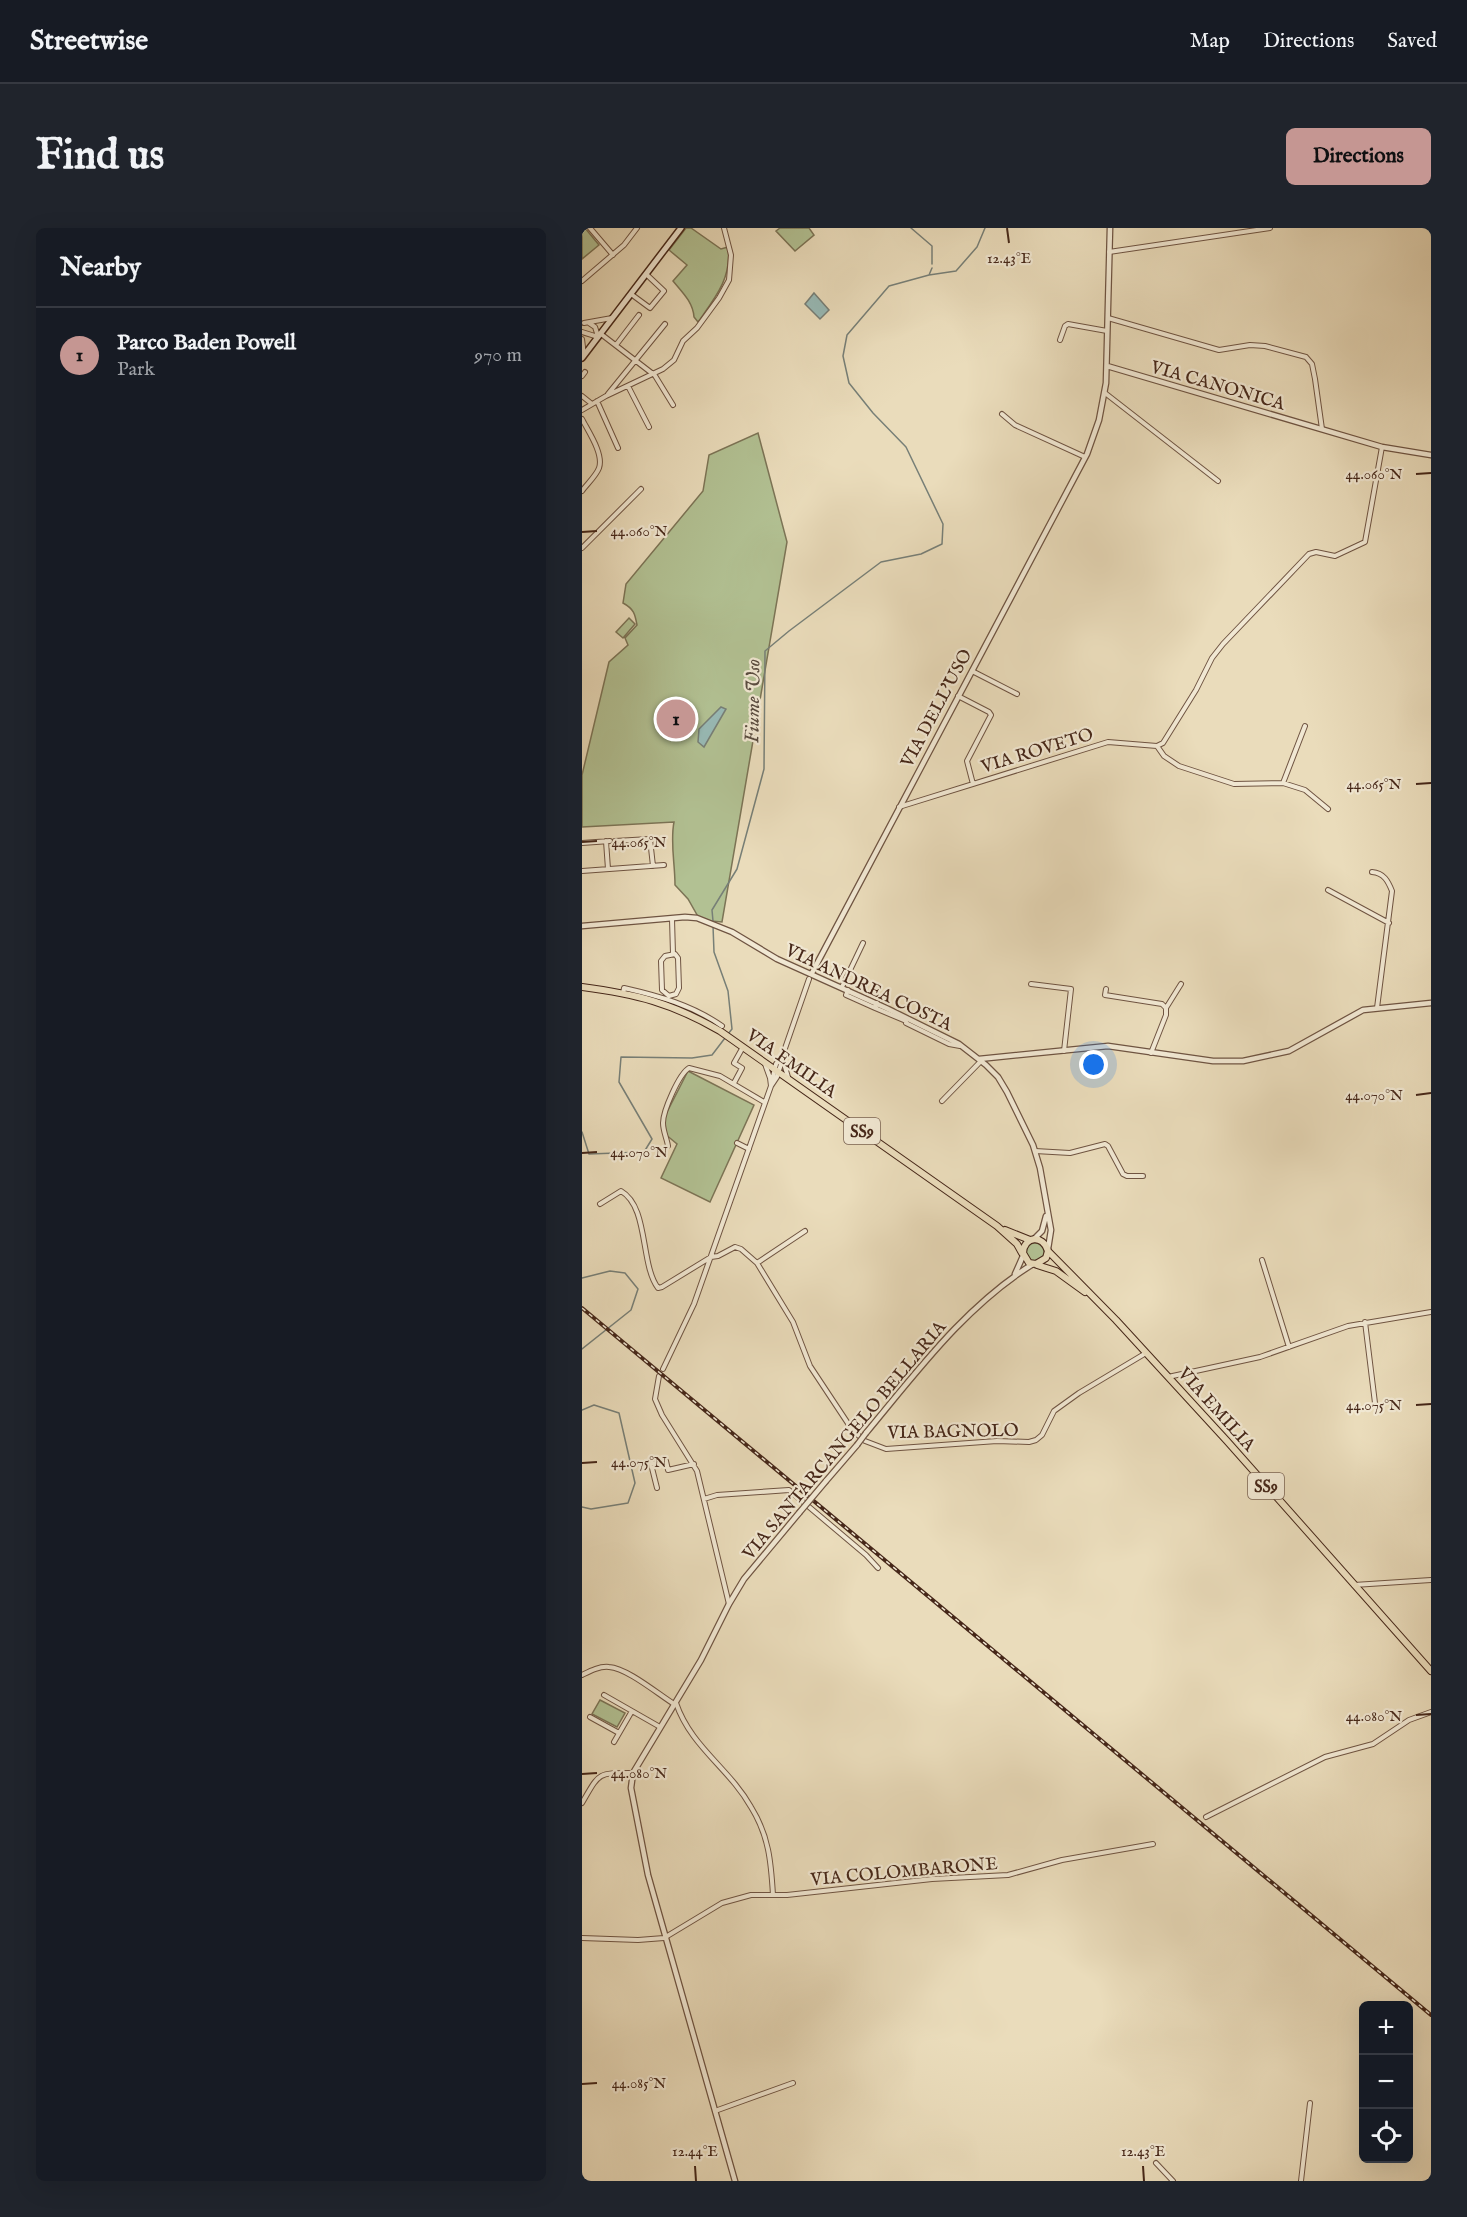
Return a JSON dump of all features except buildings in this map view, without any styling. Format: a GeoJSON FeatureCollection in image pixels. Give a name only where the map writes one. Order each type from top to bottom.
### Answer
{"type":"FeatureCollection","features":[{"type":"Feature","properties":{"kind":"main road"},"geometry":{"type":"LineString","coordinates":[[583,356],[681,228]]}},
{"type":"Feature","properties":{"kind":"main road","name":"VIA EMILIA"},"geometry":{"type":"LineString","coordinates":[[582,987],[661,1002],[711,1026],[996,1226],[1017,1244],[1023,1255],[1035,1264],[1056,1271],[1099,1303]]}},
{"type":"Feature","properties":{"kind":"main road","name":"VIA EMILIA"},"geometry":{"type":"LineString","coordinates":[[996,1226],[1023,1239],[1044,1242],[1048,1250],[1168,1377],[1431,1671]]}},
{"type":"Feature","properties":{"kind":"main road"},"geometry":{"type":"LineString","coordinates":[[1023,1255],[1024,1245],[1032,1239]]}},
{"type":"Feature","properties":{"kind":"main road"},"geometry":{"type":"LineString","coordinates":[[1035,1264],[1046,1258],[1048,1250]]}},
{"type":"Feature","properties":{"kind":"street"},"geometry":{"type":"LineString","coordinates":[[590,228],[613,255]]}},
{"type":"Feature","properties":{"kind":"street"},"geometry":{"type":"LineString","coordinates":[[582,410],[654,374],[670,365],[674,360],[683,341],[694,332],[729,280],[731,255],[724,228]]}},
{"type":"Feature","properties":{"kind":"street","name":"VIA DELL'USO"},"geometry":{"type":"LineString","coordinates":[[812,973],[1086,457],[1099,420],[1105,393],[1110,228]]}},
{"type":"Feature","properties":{"kind":"street"},"geometry":{"type":"LineString","coordinates":[[1109,252],[1270,228]]}},
{"type":"Feature","properties":{"kind":"street"},"geometry":{"type":"LineString","coordinates":[[582,281],[624,245],[635,229]]}},
{"type":"Feature","properties":{"kind":"street"},"geometry":{"type":"LineString","coordinates":[[631,293],[650,308],[664,291],[646,274]]}},
{"type":"Feature","properties":{"kind":"street"},"geometry":{"type":"LineString","coordinates":[[616,345],[639,315]]}},
{"type":"Feature","properties":{"kind":"street"},"geometry":{"type":"LineString","coordinates":[[583,323],[612,318]]}},
{"type":"Feature","properties":{"kind":"street","name":"VIA CANONICA"},"geometry":{"type":"LineString","coordinates":[[1108,318],[1219,350],[1250,345],[1265,346],[1306,357],[1312,364],[1322,429]]}},
{"type":"Feature","properties":{"kind":"street"},"geometry":{"type":"LineString","coordinates":[[583,323],[595,327],[599,335]]}},
{"type":"Feature","properties":{"kind":"street"},"geometry":{"type":"LineString","coordinates":[[606,396],[664,324]]}},
{"type":"Feature","properties":{"kind":"street"},"geometry":{"type":"LineString","coordinates":[[1060,340],[1068,324],[1108,331]]}},
{"type":"Feature","properties":{"kind":"street"},"geometry":{"type":"LineString","coordinates":[[582,332],[599,335],[654,374],[673,405]]}},
{"type":"Feature","properties":{"kind":"street"},"geometry":{"type":"LineString","coordinates":[[582,339],[583,356]]}},
{"type":"Feature","properties":{"kind":"street","name":"VIA CANONICA"},"geometry":{"type":"LineString","coordinates":[[1107,366],[1382,447],[1431,455]]}},
{"type":"Feature","properties":{"kind":"street"},"geometry":{"type":"LineString","coordinates":[[628,386],[649,427]]}},
{"type":"Feature","properties":{"kind":"street"},"geometry":{"type":"LineString","coordinates":[[1105,393],[1218,481]]}},
{"type":"Feature","properties":{"kind":"street"},"geometry":{"type":"LineString","coordinates":[[582,396],[595,402],[618,448]]}},
{"type":"Feature","properties":{"kind":"street"},"geometry":{"type":"LineString","coordinates":[[1002,414],[1014,425],[1086,457]]}},
{"type":"Feature","properties":{"kind":"street"},"geometry":{"type":"LineString","coordinates":[[582,419],[592,436],[600,461],[597,471],[582,491]]}},
{"type":"Feature","properties":{"kind":"street"},"geometry":{"type":"LineString","coordinates":[[1328,809],[1305,790],[1283,783],[1234,784],[1179,766],[1164,756],[1157,746],[1163,744],[1196,690],[1212,658],[1223,644],[1309,554],[1316,552],[1335,556],[1365,542],[1382,447]]}},
{"type":"Feature","properties":{"kind":"street"},"geometry":{"type":"LineString","coordinates":[[582,548],[641,489]]}},
{"type":"Feature","properties":{"kind":"street"},"geometry":{"type":"LineString","coordinates":[[971,670],[1017,694]]}},
{"type":"Feature","properties":{"kind":"street"},"geometry":{"type":"LineString","coordinates":[[958,696],[991,715],[967,763],[973,784]]}},
{"type":"Feature","properties":{"kind":"street"},"geometry":{"type":"LineString","coordinates":[[1283,783],[1305,726]]}},
{"type":"Feature","properties":{"kind":"street","name":"VIA ROVETO"},"geometry":{"type":"LineString","coordinates":[[899,807],[1108,742],[1157,746]]}},
{"type":"Feature","properties":{"kind":"street"},"geometry":{"type":"LineString","coordinates":[[582,843],[650,839],[653,866]]}},
{"type":"Feature","properties":{"kind":"street"},"geometry":{"type":"LineString","coordinates":[[608,868],[610,841]]}},
{"type":"Feature","properties":{"kind":"street"},"geometry":{"type":"LineString","coordinates":[[582,871],[664,865]]}},
{"type":"Feature","properties":{"kind":"street"},"geometry":{"type":"LineString","coordinates":[[1372,872],[1380,873],[1387,880],[1392,891],[1377,1008]]}},
{"type":"Feature","properties":{"kind":"street"},"geometry":{"type":"LineString","coordinates":[[1328,890],[1389,923]]}},
{"type":"Feature","properties":{"kind":"street","name":"VIA ANDREA COSTA"},"geometry":{"type":"LineString","coordinates":[[582,926],[697,918],[732,932],[777,959],[842,987],[876,1006],[962,1046],[998,1077],[1035,1151],[1051,1230],[1048,1250]]}},
{"type":"Feature","properties":{"kind":"street"},"geometry":{"type":"LineString","coordinates":[[672,919],[673,954],[678,958],[679,988],[672,996],[662,990],[661,961],[665,956],[673,954]]}},
{"type":"Feature","properties":{"kind":"street"},"geometry":{"type":"LineString","coordinates":[[842,987],[863,944]]}},
{"type":"Feature","properties":{"kind":"street"},"geometry":{"type":"LineString","coordinates":[[663,1369],[694,1304],[749,1149],[763,1101],[777,1077],[776,1070],[809,979]]}},
{"type":"Feature","properties":{"kind":"street"},"geometry":{"type":"LineString","coordinates":[[1031,984],[1071,989],[1064,1051]]}},
{"type":"Feature","properties":{"kind":"street"},"geometry":{"type":"LineString","coordinates":[[1151,1053],[1166,1015],[1166,1008],[1181,984]]}},
{"type":"Feature","properties":{"kind":"street"},"geometry":{"type":"LineString","coordinates":[[623,993],[624,988],[666,998],[693,1009],[722,1026]]}},
{"type":"Feature","properties":{"kind":"street"},"geometry":{"type":"LineString","coordinates":[[1106,989],[1106,995],[1162,1004],[1166,1008]]}},
{"type":"Feature","properties":{"kind":"street"},"geometry":{"type":"LineString","coordinates":[[942,1101],[980,1060],[1108,1046],[1214,1061],[1243,1061],[1266,1057],[1303,1045],[1357,1013],[1377,1008],[1431,1003]]}},
{"type":"Feature","properties":{"kind":"street"},"geometry":{"type":"LineString","coordinates":[[734,1083],[742,1068],[734,1063],[741,1046]]}},
{"type":"Feature","properties":{"kind":"street"},"geometry":{"type":"LineString","coordinates":[[762,1061],[771,1063],[781,1059]]}},
{"type":"Feature","properties":{"kind":"street"},"geometry":{"type":"LineString","coordinates":[[781,1059],[792,1082]]}},
{"type":"Feature","properties":{"kind":"street"},"geometry":{"type":"LineString","coordinates":[[762,1061],[772,1084]]}},
{"type":"Feature","properties":{"kind":"street"},"geometry":{"type":"LineString","coordinates":[[668,1146],[663,1123],[664,1116],[683,1073],[689,1068],[720,1076],[763,1101]]}},
{"type":"Feature","properties":{"kind":"street"},"geometry":{"type":"LineString","coordinates":[[772,1084],[780,1080],[792,1082]]}},
{"type":"Feature","properties":{"kind":"street"},"geometry":{"type":"LineString","coordinates":[[737,1143],[749,1149]]}},
{"type":"Feature","properties":{"kind":"street"},"geometry":{"type":"LineString","coordinates":[[1035,1151],[1070,1153],[1105,1144],[1123,1174],[1143,1176]]}},
{"type":"Feature","properties":{"kind":"street"},"geometry":{"type":"LineString","coordinates":[[600,1204],[622,1191],[637,1215],[651,1274],[657,1287],[662,1287],[711,1257]]}},
{"type":"Feature","properties":{"kind":"street","name":"VIA ANDREA COSTA"},"geometry":{"type":"LineString","coordinates":[[1032,1239],[1042,1231],[1046,1210]]}},
{"type":"Feature","properties":{"kind":"street"},"geometry":{"type":"LineString","coordinates":[[757,1263],[805,1231]]}},
{"type":"Feature","properties":{"kind":"street","name":"VIA BAGNOLO"},"geometry":{"type":"LineString","coordinates":[[711,1257],[735,1247],[741,1249],[757,1263],[793,1322],[810,1366],[852,1431],[865,1441],[886,1449],[997,1440],[1029,1442],[1036,1440],[1046,1428],[1054,1411],[1079,1393],[1146,1353]]}},
{"type":"Feature","properties":{"kind":"street","name":"VIA SANTARCANGELO BELLARIA"},"geometry":{"type":"LineString","coordinates":[[1013,1276],[1023,1255]]}},
{"type":"Feature","properties":{"kind":"street"},"geometry":{"type":"LineString","coordinates":[[1262,1260],[1289,1347]]}},
{"type":"Feature","properties":{"kind":"street","name":"VIA SANTARCANGELO BELLARIA"},"geometry":{"type":"LineString","coordinates":[[633,1773],[701,1660],[729,1604],[744,1580],[942,1340],[1013,1276],[1035,1264]]}},
{"type":"Feature","properties":{"kind":"street"},"geometry":{"type":"LineString","coordinates":[[1168,1377],[1260,1357],[1322,1334],[1365,1322],[1431,1312]]}},
{"type":"Feature","properties":{"kind":"street"},"geometry":{"type":"LineString","coordinates":[[1365,1322],[1375,1403]]}},
{"type":"Feature","properties":{"kind":"street","name":"VIA SANTARCANGELO BELLARIA"},"geometry":{"type":"LineString","coordinates":[[659,1376],[655,1399],[694,1464],[729,1604]]}},
{"type":"Feature","properties":{"kind":"street"},"geometry":{"type":"LineString","coordinates":[[657,1488],[651,1464],[666,1461],[668,1470],[694,1464]]}},
{"type":"Feature","properties":{"kind":"street"},"geometry":{"type":"LineString","coordinates":[[704,1499],[717,1495],[789,1490],[866,1555],[878,1568]]}},
{"type":"Feature","properties":{"kind":"street"},"geometry":{"type":"LineString","coordinates":[[1354,1585],[1431,1580]]}},
{"type":"Feature","properties":{"kind":"street"},"geometry":{"type":"LineString","coordinates":[[582,1675],[602,1667],[614,1667],[642,1681],[675,1703],[696,1742],[752,1808],[769,1846],[773,1895]]}},
{"type":"Feature","properties":{"kind":"street"},"geometry":{"type":"LineString","coordinates":[[604,1695],[660,1727]]}},
{"type":"Feature","properties":{"kind":"street"},"geometry":{"type":"LineString","coordinates":[[614,1742],[632,1711]]}},
{"type":"Feature","properties":{"kind":"street"},"geometry":{"type":"LineString","coordinates":[[1206,1818],[1325,1757],[1373,1744],[1410,1720],[1431,1712]]}},
{"type":"Feature","properties":{"kind":"street"},"geometry":{"type":"LineString","coordinates":[[590,1717],[619,1734]]}},
{"type":"Feature","properties":{"kind":"street"},"geometry":{"type":"LineString","coordinates":[[582,1803],[600,1775],[633,1773],[631,1788],[645,1864],[664,1938],[735,2181]]}},
{"type":"Feature","properties":{"kind":"street","name":"VIA COLOMBARONE"},"geometry":{"type":"LineString","coordinates":[[664,1938],[722,1903],[751,1895],[1008,1875],[1062,1860],[1153,1844]]}},
{"type":"Feature","properties":{"kind":"street"},"geometry":{"type":"LineString","coordinates":[[582,1938],[638,1940],[664,1938]]}},
{"type":"Feature","properties":{"kind":"street"},"geometry":{"type":"LineString","coordinates":[[715,2111],[793,2083]]}},
{"type":"Feature","properties":{"kind":"street"},"geometry":{"type":"LineString","coordinates":[[1301,2181],[1310,2103]]}},
{"type":"Feature","properties":{"kind":"street"},"geometry":{"type":"LineString","coordinates":[[1156,2163],[1173,2181]]}},
{"type":"Feature","properties":{"kind":"green space"},"geometry":{"type":"Polygon","coordinates":[[[582,228],[585,228],[599,245],[582,259],[582,228]]]}},
{"type":"Feature","properties":{"kind":"green space"},"geometry":{"type":"Polygon","coordinates":[[[686,228],[691,228],[721,249],[728,247],[729,258],[725,278],[698,322],[689,302],[673,281],[687,265],[669,250],[686,228]]]}},
{"type":"Feature","properties":{"kind":"green space"},"geometry":{"type":"Polygon","coordinates":[[[780,228],[809,228],[814,235],[795,251],[776,231],[780,228]]]}},
{"type":"Feature","properties":{"kind":"green space"},"geometry":{"type":"Polygon","coordinates":[[[758,433],[787,542],[722,922],[700,920],[688,899],[675,885],[674,822],[582,827],[582,775],[609,662],[628,645],[625,638],[637,625],[630,607],[623,603],[626,584],[703,491],[709,455],[758,433]]]}},
{"type":"Feature","properties":{"kind":"green space"},"geometry":{"type":"Polygon","coordinates":[[[629,618],[635,624],[623,638],[616,632],[629,618]]]}},
{"type":"Feature","properties":{"kind":"green space"},"geometry":{"type":"Polygon","coordinates":[[[688,1071],[754,1105],[710,1202],[661,1178],[677,1144],[665,1134],[664,1118],[688,1071]]]}},
{"type":"Feature","properties":{"kind":"green space"},"geometry":{"type":"Polygon","coordinates":[[[1031,1243],[1039,1243],[1044,1248],[1042,1259],[1031,1261],[1026,1256],[1026,1248],[1031,1243]]]}},
{"type":"Feature","properties":{"kind":"green space"},"geometry":{"type":"Polygon","coordinates":[[[600,1700],[625,1713],[617,1727],[592,1714],[600,1700]]]}},
{"type":"Feature","properties":{"kind":"water"},"geometry":{"type":"Polygon","coordinates":[[[814,293],[829,310],[820,319],[805,304],[814,293]]]}},
{"type":"Feature","properties":{"kind":"water"},"geometry":{"type":"Polygon","coordinates":[[[721,707],[726,709],[704,747],[698,742],[699,729],[721,707]]]}},
{"type":"Feature","properties":{"kind":"waterway"},"geometry":{"type":"LineString","coordinates":[[911,228],[932,246],[932,264]]}},
{"type":"Feature","properties":{"kind":"waterway","name":"Fiume Uso"},"geometry":{"type":"LineString","coordinates":[[713,921],[712,910],[737,869],[764,769],[765,651],[881,562],[921,554],[942,544],[943,524],[906,447],[873,413],[849,383],[843,356],[847,335],[889,286],[929,275],[956,271],[977,247],[985,228]]}},
{"type":"Feature","properties":{"kind":"waterway","name":"Fiume Uso"},"geometry":{"type":"LineString","coordinates":[[929,275],[932,268]]}},
{"type":"Feature","properties":{"kind":"waterway","name":"Fiume Uso"},"geometry":{"type":"LineString","coordinates":[[713,926],[714,952],[728,991],[732,1029],[728,1034]]}},
{"type":"Feature","properties":{"kind":"waterway","name":"Fiume Uso"},"geometry":{"type":"LineString","coordinates":[[582,1132],[589,1154],[644,1152],[652,1139],[619,1082],[621,1057],[692,1058],[712,1055],[725,1038]]}},
{"type":"Feature","properties":{"kind":"waterway","name":"Fiume Uso"},"geometry":{"type":"LineString","coordinates":[[582,1278],[610,1271],[625,1273],[638,1289],[631,1310],[582,1349]]}},
{"type":"Feature","properties":{"kind":"waterway","name":"Fiume Uso"},"geometry":{"type":"LineString","coordinates":[[582,1410],[594,1405],[619,1413],[635,1483],[628,1503],[591,1509],[582,1507]]}},
{"type":"Feature","properties":{"kind":"railway"},"geometry":{"type":"LineString","coordinates":[[582,1308],[1431,2015]]}},
{"type":"Feature","properties":{"kind":"place","name":"Parco Baden Powell"},"geometry":{"type":"Point","coordinates":[676,719]}}]}
